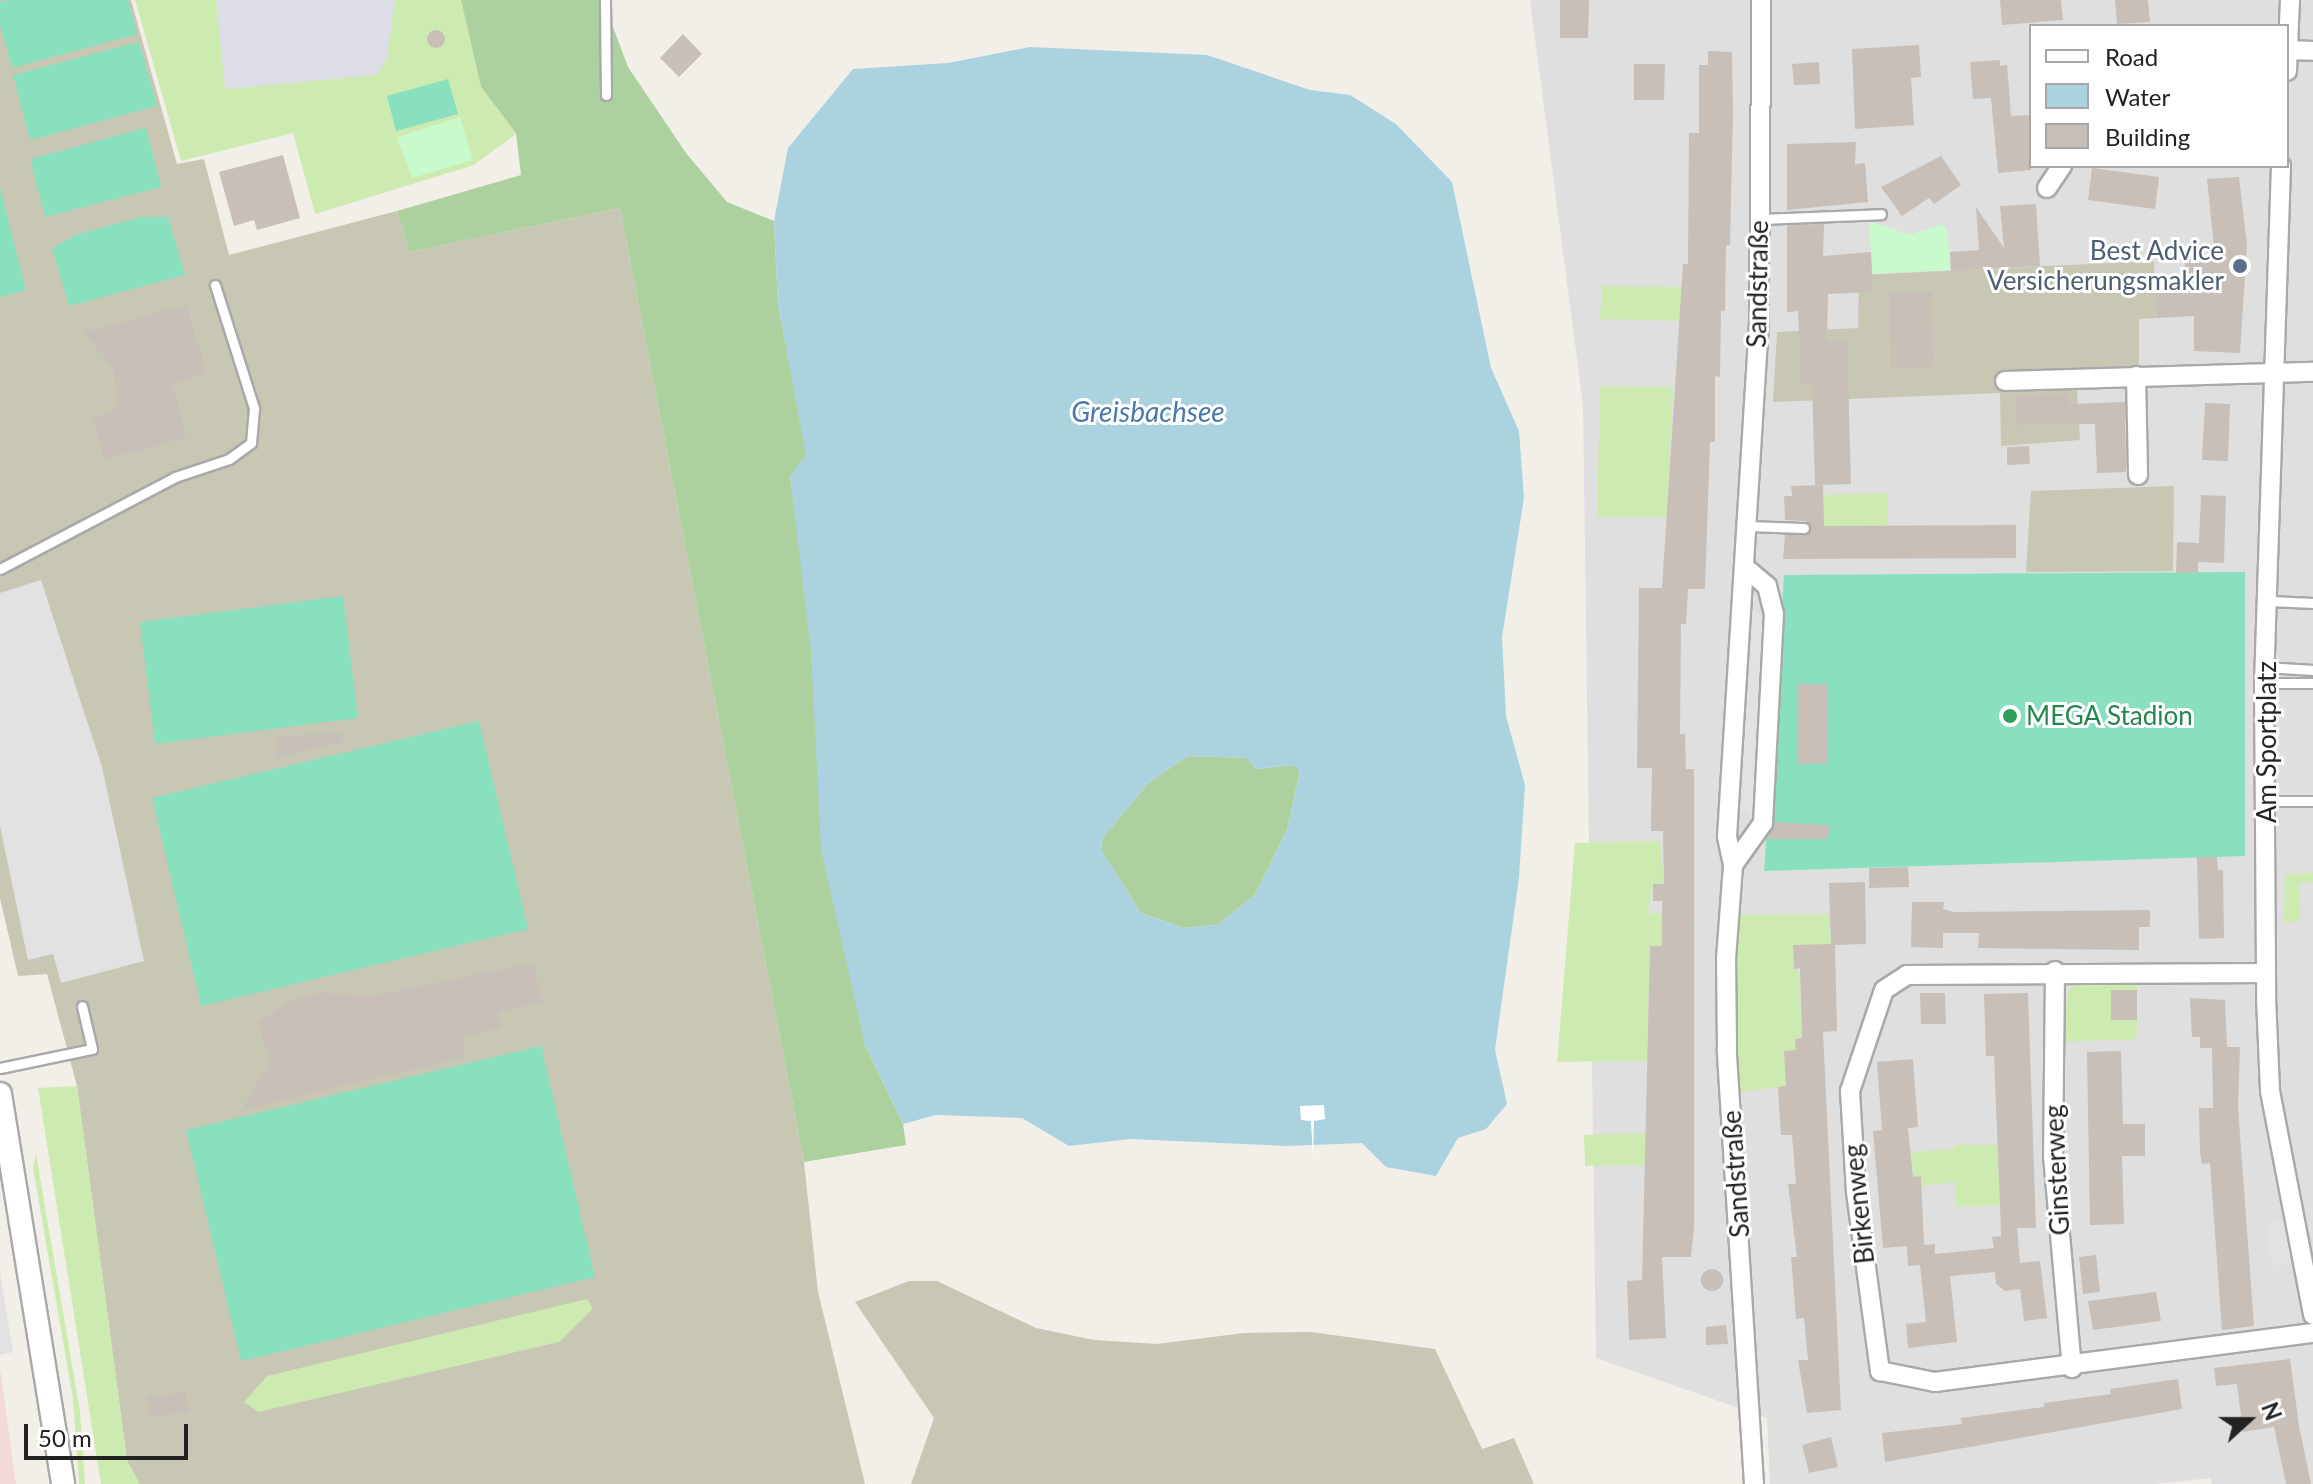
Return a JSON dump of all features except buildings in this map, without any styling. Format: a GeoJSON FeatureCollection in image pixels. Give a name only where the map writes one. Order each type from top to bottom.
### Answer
{"type":"FeatureCollection","features":[{"type":"Feature","properties":{"kind":"street","name":"Sandstraße"},"geometry":{"type":"LineString","coordinates":[[1754,1484],[1727,1050],[1726,959],[1733,865],[1727,837],[1747,526],[1759,219],[1761,0]]}},
{"type":"Feature","properties":{"kind":"street"},"geometry":{"type":"LineString","coordinates":[[2289,25],[2290,0]]}},
{"type":"Feature","properties":{"kind":"street"},"geometry":{"type":"LineString","coordinates":[[2289,50],[2313,51]]}},
{"type":"Feature","properties":{"kind":"street"},"geometry":{"type":"LineString","coordinates":[[2047,188],[2061,168]]}},
{"type":"Feature","properties":{"kind":"street","name":"Am Sportplatz"},"geometry":{"type":"LineString","coordinates":[[2281,168],[2273,371],[2270,601],[2264,675],[2266,973],[2270,1091],[2313,1315]]}},
{"type":"Feature","properties":{"kind":"street"},"geometry":{"type":"LineString","coordinates":[[2005,381],[2313,372]]}},
{"type":"Feature","properties":{"kind":"street"},"geometry":{"type":"LineString","coordinates":[[2136,376],[2138,475]]}},
{"type":"Feature","properties":{"kind":"street"},"geometry":{"type":"LineString","coordinates":[[1733,865],[1763,823],[1774,614],[1767,586],[1744,567]]}},
{"type":"Feature","properties":{"kind":"street","name":"Birkenweg"},"geometry":{"type":"LineString","coordinates":[[2266,973],[2055,971],[1907,975],[1884,990],[1850,1091],[1856,1192],[1880,1371],[1935,1382],[2072,1368],[2313,1333]]}},
{"type":"Feature","properties":{"kind":"street","name":"Ginsterweg"},"geometry":{"type":"LineString","coordinates":[[2055,971],[2053,1156],[2072,1368]]}},
{"type":"Feature","properties":{"kind":"street"},"geometry":{"type":"LineString","coordinates":[[0,1094],[63,1484]]}},
{"type":"Feature","properties":{"kind":"lane"},"geometry":{"type":"LineString","coordinates":[[605,0],[606,95]]}},
{"type":"Feature","properties":{"kind":"lane"},"geometry":{"type":"LineString","coordinates":[[1759,219],[1881,214]]}},
{"type":"Feature","properties":{"kind":"lane"},"geometry":{"type":"LineString","coordinates":[[0,569],[175,477],[229,459],[251,443],[254,408],[215,285]]}},
{"type":"Feature","properties":{"kind":"lane"},"geometry":{"type":"LineString","coordinates":[[1747,526],[1804,528]]}},
{"type":"Feature","properties":{"kind":"lane"},"geometry":{"type":"LineString","coordinates":[[2270,601],[2313,603]]}},
{"type":"Feature","properties":{"kind":"lane"},"geometry":{"type":"LineString","coordinates":[[2264,675],[2313,670]]}},
{"type":"Feature","properties":{"kind":"lane"},"geometry":{"type":"LineString","coordinates":[[2264,675],[2313,683]]}},
{"type":"Feature","properties":{"kind":"lane"},"geometry":{"type":"LineString","coordinates":[[2267,801],[2313,801]]}},
{"type":"Feature","properties":{"kind":"lane"},"geometry":{"type":"LineString","coordinates":[[0,1068],[92,1049],[82,1006]]}},
{"type":"Feature","properties":{"kind":"shaded area"},"geometry":{"type":"Polygon","coordinates":[[[0,0],[131,0],[177,164],[204,159],[229,255],[397,211],[410,252],[620,208],[804,1162],[818,1292],[865,1484],[140,1484],[127,1461],[77,1086],[47,974],[18,976],[0,898],[0,0]]]}},
{"type":"Feature","properties":{"kind":"shaded area"},"geometry":{"type":"Polygon","coordinates":[[[216,0],[395,0],[387,58],[377,75],[225,89],[216,0]]]}},
{"type":"Feature","properties":{"kind":"shaded area"},"geometry":{"type":"Polygon","coordinates":[[[1530,0],[2313,0],[2313,1484],[2212,1484],[2210,1478],[2157,1484],[1770,1484],[1767,1418],[1596,1358],[1583,405],[1530,0]]]}},
{"type":"Feature","properties":{"kind":"shaded area"},"geometry":{"type":"Polygon","coordinates":[[[2154,261],[2157,318],[2139,319],[2139,368],[2076,372],[2080,440],[2001,446],[2000,393],[1773,402],[1777,332],[1858,328],[1859,275],[2154,261]]]}},
{"type":"Feature","properties":{"kind":"shaded area"},"geometry":{"type":"Polygon","coordinates":[[[2174,486],[2173,571],[2026,572],[2031,491],[2174,486]]]}},
{"type":"Feature","properties":{"kind":"shaded area"},"geometry":{"type":"Polygon","coordinates":[[[41,580],[102,767],[144,961],[61,983],[53,954],[28,960],[0,826],[0,593],[41,580]]]}},
{"type":"Feature","properties":{"kind":"shaded area"},"geometry":{"type":"Polygon","coordinates":[[[1747,602],[1769,624],[1758,821],[1733,799],[1747,602]]]}},
{"type":"Feature","properties":{"kind":"shaded area"},"geometry":{"type":"Polygon","coordinates":[[[2283,1221],[2292,1262],[2272,1266],[2267,1223],[2283,1221]]]}},
{"type":"Feature","properties":{"kind":"shaded area"},"geometry":{"type":"Polygon","coordinates":[[[0,1272],[13,1352],[0,1355],[0,1272]]]}},
{"type":"Feature","properties":{"kind":"shaded area"},"geometry":{"type":"Polygon","coordinates":[[[909,1281],[937,1281],[1036,1328],[1094,1340],[1157,1344],[1244,1333],[1311,1332],[1435,1349],[1482,1449],[1514,1438],[1534,1484],[911,1484],[934,1418],[855,1302],[909,1281]]]}},
{"type":"Feature","properties":{"kind":"shaded area"},"geometry":{"type":"Polygon","coordinates":[[[0,1368],[16,1484],[0,1484],[0,1368]]]}},
{"type":"Feature","properties":{"kind":"green space"},"geometry":{"type":"Polygon","coordinates":[[[128,0],[137,34],[12,68],[0,25],[0,2],[128,0]]]}},
{"type":"Feature","properties":{"kind":"green space"},"geometry":{"type":"Polygon","coordinates":[[[135,0],[461,0],[481,87],[517,133],[474,165],[315,214],[293,133],[181,161],[135,0]]]}},
{"type":"Feature","properties":{"kind":"green space"},"geometry":{"type":"Polygon","coordinates":[[[461,0],[603,0],[628,67],[686,153],[727,202],[774,221],[778,304],[807,456],[790,476],[865,1045],[903,1124],[906,1145],[804,1162],[620,208],[410,252],[397,211],[521,175],[516,133],[481,87],[461,0]]]}},
{"type":"Feature","properties":{"kind":"green space"},"geometry":{"type":"Polygon","coordinates":[[[139,42],[157,106],[30,140],[13,75],[139,42]]]}},
{"type":"Feature","properties":{"kind":"green space"},"geometry":{"type":"Polygon","coordinates":[[[448,79],[458,114],[396,131],[387,96],[448,79]]]}},
{"type":"Feature","properties":{"kind":"green space"},"geometry":{"type":"Polygon","coordinates":[[[460,117],[473,160],[412,178],[397,137],[460,117]]]}},
{"type":"Feature","properties":{"kind":"green space"},"geometry":{"type":"Polygon","coordinates":[[[146,128],[161,187],[45,217],[30,159],[146,128]]]}},
{"type":"Feature","properties":{"kind":"green space"},"geometry":{"type":"Polygon","coordinates":[[[0,188],[26,290],[0,297],[0,188]]]}},
{"type":"Feature","properties":{"kind":"green space"},"geometry":{"type":"Polygon","coordinates":[[[141,217],[168,217],[185,275],[69,306],[52,248],[76,235],[141,217]]]}},
{"type":"Feature","properties":{"kind":"green space"},"geometry":{"type":"Polygon","coordinates":[[[1869,221],[1910,235],[1942,224],[1948,233],[1950,270],[1872,274],[1869,221]]]}},
{"type":"Feature","properties":{"kind":"green space"},"geometry":{"type":"Polygon","coordinates":[[[1602,286],[1683,287],[1682,321],[1600,319],[1602,286]]]}},
{"type":"Feature","properties":{"kind":"green space"},"geometry":{"type":"Polygon","coordinates":[[[1600,386],[1673,387],[1667,517],[1597,517],[1600,386]]]}},
{"type":"Feature","properties":{"kind":"green space"},"geometry":{"type":"Polygon","coordinates":[[[1888,493],[1888,526],[1823,526],[1823,495],[1888,493]]]}},
{"type":"Feature","properties":{"kind":"green space","name":"MEGA Stadion"},"geometry":{"type":"Polygon","coordinates":[[[2245,572],[2245,856],[1764,871],[1784,575],[2245,572]]]}},
{"type":"Feature","properties":{"kind":"green space"},"geometry":{"type":"Polygon","coordinates":[[[343,596],[358,718],[155,744],[140,622],[343,596]]]}},
{"type":"Feature","properties":{"kind":"green space"},"geometry":{"type":"Polygon","coordinates":[[[479,721],[528,929],[201,1006],[152,798],[479,721]]]}},
{"type":"Feature","properties":{"kind":"green space"},"geometry":{"type":"Polygon","coordinates":[[[1188,756],[1246,758],[1257,769],[1294,765],[1300,771],[1287,830],[1255,895],[1217,925],[1183,928],[1141,913],[1101,850],[1102,839],[1148,783],[1188,756]]]}},
{"type":"Feature","properties":{"kind":"green space"},"geometry":{"type":"Polygon","coordinates":[[[1660,841],[1664,883],[1653,884],[1648,913],[1694,915],[1695,924],[1662,926],[1662,946],[1650,946],[1647,1050],[1673,1060],[1557,1062],[1575,843],[1660,841]]]}},
{"type":"Feature","properties":{"kind":"green space"},"geometry":{"type":"Polygon","coordinates":[[[2313,873],[2313,882],[2299,883],[2300,920],[2284,923],[2285,874],[2313,873]]]}},
{"type":"Feature","properties":{"kind":"green space"},"geometry":{"type":"Polygon","coordinates":[[[1830,914],[1831,945],[1793,945],[1794,968],[1800,973],[1801,1038],[1795,1039],[1796,1050],[1784,1051],[1791,1086],[1739,1092],[1734,1006],[1738,915],[1830,914]]]}},
{"type":"Feature","properties":{"kind":"green space"},"geometry":{"type":"Polygon","coordinates":[[[2137,981],[2137,990],[2112,990],[2111,1020],[2137,1020],[2136,1039],[2064,1042],[2067,993],[2076,982],[2137,981]]]}},
{"type":"Feature","properties":{"kind":"green space"},"geometry":{"type":"Polygon","coordinates":[[[541,1046],[595,1277],[241,1361],[186,1130],[541,1046]]]}},
{"type":"Feature","properties":{"kind":"green space"},"geometry":{"type":"Polygon","coordinates":[[[77,1086],[127,1461],[140,1484],[101,1484],[38,1088],[77,1086]]]}},
{"type":"Feature","properties":{"kind":"green space"},"geometry":{"type":"Polygon","coordinates":[[[1648,1133],[1648,1165],[1585,1166],[1584,1135],[1648,1133]]]}},
{"type":"Feature","properties":{"kind":"green space"},"geometry":{"type":"Polygon","coordinates":[[[1955,1145],[1997,1145],[2000,1205],[1956,1207],[1956,1182],[1921,1186],[1920,1177],[1913,1177],[1911,1152],[1954,1149],[1955,1145]]]}},
{"type":"Feature","properties":{"kind":"green space"},"geometry":{"type":"Polygon","coordinates":[[[36,1154],[80,1411],[85,1484],[79,1484],[73,1399],[33,1168],[36,1154]]]}},
{"type":"Feature","properties":{"kind":"green space"},"geometry":{"type":"Polygon","coordinates":[[[587,1299],[593,1309],[559,1342],[258,1412],[244,1402],[267,1376],[587,1299]]]}},
{"type":"Feature","properties":{"kind":"water","name":"Greisbachsee"},"geometry":{"type":"Polygon","coordinates":[[[1030,47],[1207,55],[1310,90],[1350,95],[1396,124],[1452,182],[1491,368],[1519,431],[1524,498],[1502,637],[1506,716],[1525,785],[1519,878],[1495,1050],[1507,1104],[1486,1129],[1458,1138],[1436,1176],[1386,1167],[1362,1143],[1287,1146],[1130,1139],[1069,1146],[1022,1118],[936,1115],[903,1124],[865,1045],[821,849],[811,651],[790,476],[806,455],[778,304],[774,221],[788,148],[853,69],[948,63],[1030,47]],[[1188,756],[1148,783],[1102,839],[1101,850],[1141,913],[1183,928],[1217,925],[1255,895],[1287,830],[1300,772],[1293,765],[1257,769],[1245,758],[1188,756]]]}},
{"type":"Feature","properties":{"kind":"pier"},"geometry":{"type":"Polygon","coordinates":[[[1324,1105],[1325,1119],[1314,1121],[1313,1158],[1311,1121],[1301,1120],[1300,1106],[1324,1105]]]}},
{"type":"Feature","properties":{"kind":"place","name":"Best Advice Versicherungsmakler"},"geometry":{"type":"Point","coordinates":[2240,266]}},
{"type":"Feature","properties":{"kind":"place","name":"MEGA Stadion"},"geometry":{"type":"Point","coordinates":[2010,716]}}]}
